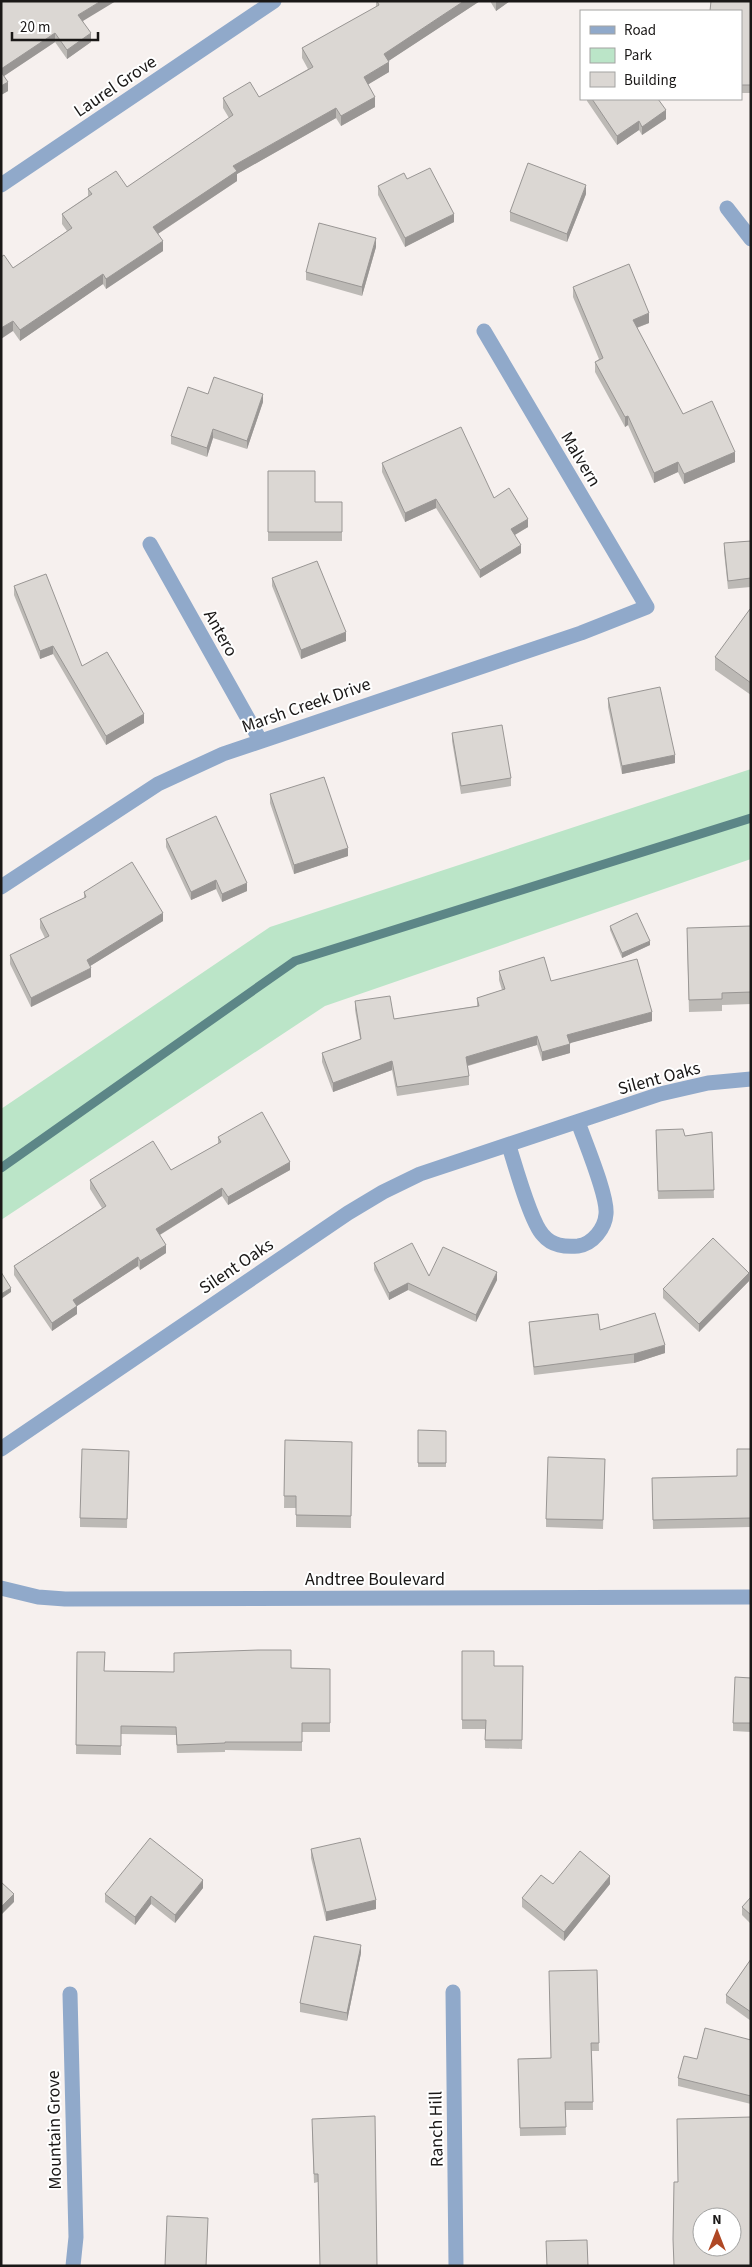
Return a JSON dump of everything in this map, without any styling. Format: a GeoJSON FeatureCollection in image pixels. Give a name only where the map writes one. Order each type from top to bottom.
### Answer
{"type":"FeatureCollection","features":[{"type":"Feature","properties":{"kind":"street","name":"Laurel Grove"},"geometry":{"type":"LineString","coordinates":[[1,185],[274,1]]}},
{"type":"Feature","properties":{"kind":"street"},"geometry":{"type":"LineString","coordinates":[[726,208],[751,239]]}},
{"type":"Feature","properties":{"kind":"street","name":"Malvern"},"geometry":{"type":"LineString","coordinates":[[484,331],[647,607]]}},
{"type":"Feature","properties":{"kind":"street","name":"Antero"},"geometry":{"type":"LineString","coordinates":[[150,544],[260,740]]}},
{"type":"Feature","properties":{"kind":"street","name":"Marsh Creek Drive"},"geometry":{"type":"LineString","coordinates":[[1,887],[158,784],[260,740],[581,633],[647,607]]}},
{"type":"Feature","properties":{"kind":"street","name":"Silent Oaks"},"geometry":{"type":"LineString","coordinates":[[1,1449],[348,1213],[383,1192],[420,1174],[509,1146],[660,1094],[708,1083],[751,1079]]}},
{"type":"Feature","properties":{"kind":"street"},"geometry":{"type":"LineString","coordinates":[[509,1146],[542,1235],[554,1244],[568,1247],[582,1246],[594,1238],[603,1228],[606,1214],[605,1200],[578,1122]]}},
{"type":"Feature","properties":{"kind":"street","name":"Andtree Boulevard"},"geometry":{"type":"LineString","coordinates":[[1,1588],[38,1596],[65,1599],[751,1597]]}},
{"type":"Feature","properties":{"kind":"street","name":"Ranch Hill"},"geometry":{"type":"LineString","coordinates":[[453,1992],[456,2266]]}},
{"type":"Feature","properties":{"kind":"street","name":"Mountain Grove"},"geometry":{"type":"LineString","coordinates":[[70,1994],[76,2237],[74,2266]]}},
{"type":"Feature","properties":{"kind":"green space"},"geometry":{"type":"Polygon","coordinates":[[[751,769],[751,859],[325,1006],[1,1220],[1,1109],[270,927],[751,769]]]}},
{"type":"Feature","properties":{"kind":"building"},"geometry":{"type":"Polygon","coordinates":[[[1,1],[101,1],[78,15],[91,33],[67,50],[55,33],[1,69],[1,1]]]}},
{"type":"Feature","properties":{"kind":"building"},"geometry":{"type":"Polygon","coordinates":[[[377,1],[464,1],[384,54],[389,62],[364,77],[375,97],[341,116],[336,108],[233,166],[237,171],[153,227],[163,241],[106,279],[103,274],[20,330],[13,321],[1,328],[1,257],[4,255],[13,268],[72,228],[62,214],[92,194],[88,189],[116,171],[127,187],[233,115],[223,98],[250,82],[259,97],[313,67],[302,48],[379,5],[377,1]]]}},
{"type":"Feature","properties":{"kind":"building"},"geometry":{"type":"Polygon","coordinates":[[[711,1],[751,1],[751,85],[742,85],[742,10],[710,10],[711,1]]]}},
{"type":"Feature","properties":{"kind":"building"},"geometry":{"type":"Polygon","coordinates":[[[1,72],[8,82],[1,86],[1,72]]]}},
{"type":"Feature","properties":{"kind":"building"},"geometry":{"type":"Polygon","coordinates":[[[593,100],[659,100],[666,110],[642,127],[639,121],[617,136],[593,100]]]}},
{"type":"Feature","properties":{"kind":"building"},"geometry":{"type":"Polygon","coordinates":[[[528,163],[586,185],[567,234],[510,212],[528,163]]]}},
{"type":"Feature","properties":{"kind":"building"},"geometry":{"type":"Polygon","coordinates":[[[430,168],[454,214],[405,238],[378,186],[404,173],[407,179],[430,168]]]}},
{"type":"Feature","properties":{"kind":"building"},"geometry":{"type":"Polygon","coordinates":[[[319,223],[376,238],[362,287],[306,272],[319,223]]]}},
{"type":"Feature","properties":{"kind":"building"},"geometry":{"type":"Polygon","coordinates":[[[629,264],[649,313],[633,320],[683,414],[712,401],[735,452],[684,474],[678,462],[654,473],[628,416],[625,417],[595,362],[603,358],[573,287],[629,264]]]}},
{"type":"Feature","properties":{"kind":"building"},"geometry":{"type":"Polygon","coordinates":[[[214,377],[263,394],[247,441],[213,429],[207,448],[171,436],[188,387],[208,394],[214,377]]]}},
{"type":"Feature","properties":{"kind":"building"},"geometry":{"type":"Polygon","coordinates":[[[461,427],[494,498],[509,488],[528,519],[511,529],[521,545],[480,570],[436,499],[405,513],[382,463],[461,427]]]}},
{"type":"Feature","properties":{"kind":"building"},"geometry":{"type":"Polygon","coordinates":[[[268,471],[315,471],[315,502],[342,502],[342,532],[268,532],[268,471]]]}},
{"type":"Feature","properties":{"kind":"building"},"geometry":{"type":"Polygon","coordinates":[[[751,541],[751,578],[728,581],[724,543],[751,541]]]}},
{"type":"Feature","properties":{"kind":"building"},"geometry":{"type":"Polygon","coordinates":[[[317,561],[346,632],[301,650],[272,578],[317,561]]]}},
{"type":"Feature","properties":{"kind":"building"},"geometry":{"type":"Polygon","coordinates":[[[46,574],[82,666],[107,652],[144,714],[106,736],[53,646],[40,651],[14,586],[46,574]]]}},
{"type":"Feature","properties":{"kind":"building"},"geometry":{"type":"Polygon","coordinates":[[[751,610],[751,683],[715,657],[751,610]]]}},
{"type":"Feature","properties":{"kind":"building"},"geometry":{"type":"Polygon","coordinates":[[[660,687],[675,755],[622,766],[608,698],[660,687]]]}},
{"type":"Feature","properties":{"kind":"building"},"geometry":{"type":"Polygon","coordinates":[[[502,725],[511,778],[461,786],[452,733],[502,725]]]}},
{"type":"Feature","properties":{"kind":"building"},"geometry":{"type":"Polygon","coordinates":[[[324,777],[348,848],[294,865],[270,794],[324,777]]]}},
{"type":"Feature","properties":{"kind":"building"},"geometry":{"type":"Polygon","coordinates":[[[216,816],[247,883],[222,894],[216,880],[191,892],[166,839],[216,816]]]}},
{"type":"Feature","properties":{"kind":"building"},"geometry":{"type":"Polygon","coordinates":[[[132,862],[163,913],[87,960],[91,968],[31,998],[10,955],[49,936],[40,919],[86,897],[84,892],[132,862]]]}},
{"type":"Feature","properties":{"kind":"building"},"geometry":{"type":"Polygon","coordinates":[[[637,913],[650,941],[622,953],[610,926],[637,913]]]}},
{"type":"Feature","properties":{"kind":"building"},"geometry":{"type":"Polygon","coordinates":[[[751,926],[751,992],[722,993],[722,999],[689,1000],[687,928],[751,926]]]}},
{"type":"Feature","properties":{"kind":"building"},"geometry":{"type":"Polygon","coordinates":[[[544,957],[551,981],[637,959],[652,1012],[567,1035],[570,1044],[542,1052],[537,1036],[466,1057],[469,1076],[397,1087],[392,1061],[333,1083],[322,1053],[361,1039],[355,1001],[390,996],[394,1019],[479,1006],[477,998],[505,989],[499,971],[544,957]]]}},
{"type":"Feature","properties":{"kind":"building"},"geometry":{"type":"Polygon","coordinates":[[[262,1112],[290,1162],[228,1197],[222,1188],[156,1229],[166,1245],[140,1261],[138,1257],[73,1300],[77,1306],[52,1323],[14,1266],[106,1206],[90,1180],[153,1141],[171,1170],[221,1142],[218,1137],[262,1112]]]}},
{"type":"Feature","properties":{"kind":"building"},"geometry":{"type":"Polygon","coordinates":[[[683,1129],[685,1136],[712,1132],[714,1190],[658,1191],[656,1130],[683,1129]]]}},
{"type":"Feature","properties":{"kind":"building"},"geometry":{"type":"Polygon","coordinates":[[[713,1238],[749,1273],[699,1324],[663,1289],[713,1238]]]}},
{"type":"Feature","properties":{"kind":"building"},"geometry":{"type":"Polygon","coordinates":[[[412,1243],[429,1276],[443,1247],[497,1272],[476,1315],[408,1283],[389,1293],[374,1263],[412,1243]]]}},
{"type":"Feature","properties":{"kind":"building"},"geometry":{"type":"Polygon","coordinates":[[[1,1272],[11,1288],[1,1294],[1,1272]]]}},
{"type":"Feature","properties":{"kind":"building"},"geometry":{"type":"Polygon","coordinates":[[[655,1313],[665,1345],[634,1354],[534,1367],[529,1322],[598,1314],[600,1330],[655,1313]]]}},
{"type":"Feature","properties":{"kind":"building"},"geometry":{"type":"Polygon","coordinates":[[[418,1430],[446,1431],[446,1463],[418,1463],[418,1430]]]}},
{"type":"Feature","properties":{"kind":"building"},"geometry":{"type":"Polygon","coordinates":[[[285,1440],[352,1442],[351,1516],[296,1515],[296,1496],[284,1496],[285,1440]]]}},
{"type":"Feature","properties":{"kind":"building"},"geometry":{"type":"Polygon","coordinates":[[[82,1449],[129,1451],[127,1519],[80,1518],[82,1449]]]}},
{"type":"Feature","properties":{"kind":"building"},"geometry":{"type":"Polygon","coordinates":[[[737,1449],[751,1449],[751,1518],[653,1520],[652,1478],[737,1476],[737,1449]]]}},
{"type":"Feature","properties":{"kind":"building"},"geometry":{"type":"Polygon","coordinates":[[[548,1457],[605,1459],[603,1520],[546,1519],[548,1457]]]}},
{"type":"Feature","properties":{"kind":"building"},"geometry":{"type":"Polygon","coordinates":[[[291,1650],[291,1668],[330,1669],[330,1723],[302,1723],[302,1742],[225,1742],[177,1745],[176,1727],[121,1726],[121,1746],[76,1745],[77,1652],[105,1652],[104,1671],[174,1672],[174,1653],[291,1650]]]}},
{"type":"Feature","properties":{"kind":"building"},"geometry":{"type":"Polygon","coordinates":[[[462,1651],[494,1651],[494,1666],[523,1666],[522,1740],[485,1740],[486,1720],[462,1720],[462,1651]]]}},
{"type":"Feature","properties":{"kind":"building"},"geometry":{"type":"Polygon","coordinates":[[[735,1677],[751,1678],[751,1723],[733,1723],[735,1677]]]}},
{"type":"Feature","properties":{"kind":"building"},"geometry":{"type":"Polygon","coordinates":[[[150,1838],[203,1880],[175,1915],[151,1896],[135,1917],[105,1894],[150,1838]]]}},
{"type":"Feature","properties":{"kind":"building"},"geometry":{"type":"Polygon","coordinates":[[[360,1838],[376,1900],[326,1912],[311,1849],[360,1838]]]}},
{"type":"Feature","properties":{"kind":"building"},"geometry":{"type":"Polygon","coordinates":[[[580,1851],[610,1876],[564,1932],[522,1898],[541,1875],[553,1884],[580,1851]]]}},
{"type":"Feature","properties":{"kind":"building"},"geometry":{"type":"Polygon","coordinates":[[[1,1882],[14,1894],[1,1907],[1,1882]]]}},
{"type":"Feature","properties":{"kind":"building"},"geometry":{"type":"Polygon","coordinates":[[[751,1897],[751,1915],[742,1907],[751,1897]]]}},
{"type":"Feature","properties":{"kind":"building"},"geometry":{"type":"Polygon","coordinates":[[[314,1936],[361,1945],[347,2013],[300,2003],[314,1936]]]}},
{"type":"Feature","properties":{"kind":"building"},"geometry":{"type":"Polygon","coordinates":[[[751,1959],[751,2012],[726,1995],[751,1959]]]}},
{"type":"Feature","properties":{"kind":"building"},"geometry":{"type":"Polygon","coordinates":[[[597,1970],[599,2043],[591,2043],[593,2102],[565,2102],[566,2127],[520,2128],[518,2059],[551,2058],[549,1971],[597,1970]]]}},
{"type":"Feature","properties":{"kind":"building"},"geometry":{"type":"Polygon","coordinates":[[[705,2028],[751,2040],[751,2096],[678,2078],[684,2056],[697,2059],[705,2028]]]}},
{"type":"Feature","properties":{"kind":"building"},"geometry":{"type":"Polygon","coordinates":[[[375,2116],[377,2266],[320,2266],[318,2174],[314,2174],[312,2119],[375,2116]]]}},
{"type":"Feature","properties":{"kind":"building"},"geometry":{"type":"Polygon","coordinates":[[[751,2117],[751,2266],[674,2266],[674,2182],[678,2182],[677,2119],[751,2117]]]}},
{"type":"Feature","properties":{"kind":"building"},"geometry":{"type":"Polygon","coordinates":[[[167,2216],[208,2218],[206,2266],[165,2266],[167,2216]]]}},
{"type":"Feature","properties":{"kind":"building"},"geometry":{"type":"Polygon","coordinates":[[[587,2240],[588,2266],[547,2266],[546,2241],[587,2240]]]}},
{"type":"Feature","properties":{"kind":"waterway"},"geometry":{"type":"LineString","coordinates":[[1,1168],[295,961],[751,818]]}}]}
